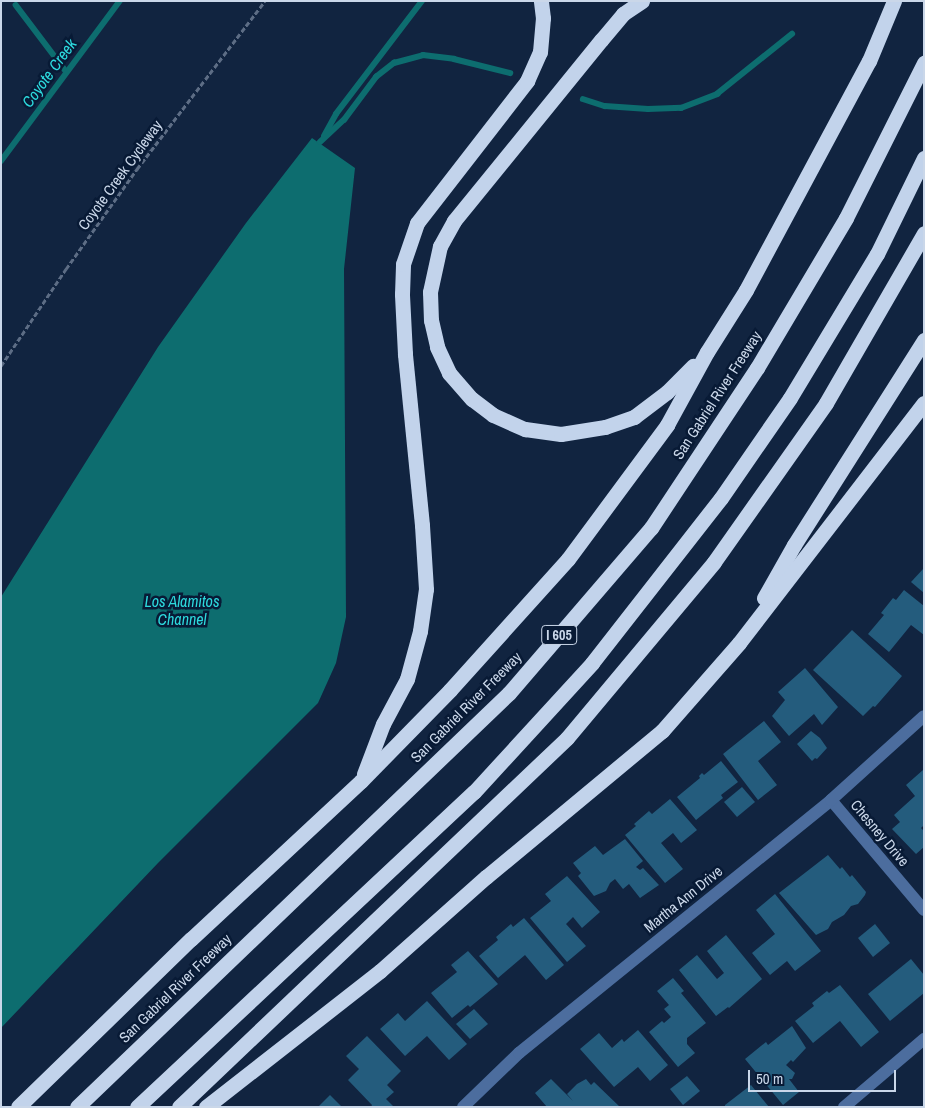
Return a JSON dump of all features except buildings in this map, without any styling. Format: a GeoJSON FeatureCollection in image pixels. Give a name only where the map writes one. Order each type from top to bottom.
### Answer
{"type":"FeatureCollection","features":[{"type":"Feature","properties":{"kind":"highway"},"geometry":{"type":"LineString","coordinates":[[361,781],[384,724],[406,679],[420,631],[426,589],[423,533],[405,354],[402,294],[403,264],[417,223],[527,81],[540,52],[543,18],[542,1]]}},
{"type":"Feature","properties":{"kind":"highway"},"geometry":{"type":"LineString","coordinates":[[642,1],[623,14],[454,221],[440,246],[436,262],[430,292],[431,320],[437,347],[449,373],[472,398],[493,415],[525,429],[561,434],[605,427],[634,417],[667,392],[707,352]]}},
{"type":"Feature","properties":{"kind":"highway"},"geometry":{"type":"LineString","coordinates":[[18,1107],[191,939],[361,781],[450,690],[568,559],[667,425],[707,352],[746,290],[869,60],[894,1]]}},
{"type":"Feature","properties":{"kind":"highway","name":"San Gabriel River Freeway"},"geometry":{"type":"LineString","coordinates":[[77,1107],[509,693],[651,528],[757,368],[846,218],[923,65]]}},
{"type":"Feature","properties":{"kind":"highway","name":"I 605"},"geometry":{"type":"LineString","coordinates":[[137,1107],[474,792],[592,663],[721,498],[790,398],[877,254],[924,158]]}},
{"type":"Feature","properties":{"kind":"highway"},"geometry":{"type":"LineString","coordinates":[[179,1107],[567,738],[720,554],[826,404],[924,233]]}},
{"type":"Feature","properties":{"kind":"highway"},"geometry":{"type":"LineString","coordinates":[[739,643],[794,545],[924,340]]}},
{"type":"Feature","properties":{"kind":"highway"},"geometry":{"type":"LineString","coordinates":[[206,1107],[380,971],[486,877],[662,731],[739,643],[924,402]]}},
{"type":"Feature","properties":{"kind":"street","name":"Martha Ann Drive"},"geometry":{"type":"LineString","coordinates":[[463,1107],[519,1053],[831,800],[924,716]]}},
{"type":"Feature","properties":{"kind":"street","name":"Chesney Drive"},"geometry":{"type":"LineString","coordinates":[[831,800],[924,910]]}},
{"type":"Feature","properties":{"kind":"street"},"geometry":{"type":"LineString","coordinates":[[844,1107],[924,1039]]}},
{"type":"Feature","properties":{"kind":"path","name":"Coyote Creek Cycleway"},"geometry":{"type":"LineString","coordinates":[[1,366],[66,269],[137,169],[265,1]]}},
{"type":"Feature","properties":{"kind":"water","name":"Los Alamitos Channel"},"geometry":{"type":"Polygon","coordinates":[[[312,138],[355,168],[344,269],[346,617],[336,663],[318,703],[158,863],[1,1028],[1,597],[158,347],[246,223],[312,138]]]}},
{"type":"Feature","properties":{"kind":"waterway","name":"Coyote Creek"},"geometry":{"type":"LineString","coordinates":[[1,161],[120,1]]}},
{"type":"Feature","properties":{"kind":"waterway","name":"Los Alamitos Channel"},"geometry":{"type":"LineString","coordinates":[[324,136],[336,114],[422,1]]}},
{"type":"Feature","properties":{"kind":"waterway"},"geometry":{"type":"LineString","coordinates":[[16,5],[66,71]]}},
{"type":"Feature","properties":{"kind":"waterway"},"geometry":{"type":"LineString","coordinates":[[583,99],[605,106],[648,109],[681,108],[717,94],[792,34]]}},
{"type":"Feature","properties":{"kind":"waterway"},"geometry":{"type":"LineString","coordinates":[[320,142],[344,120],[376,77],[394,63],[423,55],[454,59],[510,73]]}}]}
